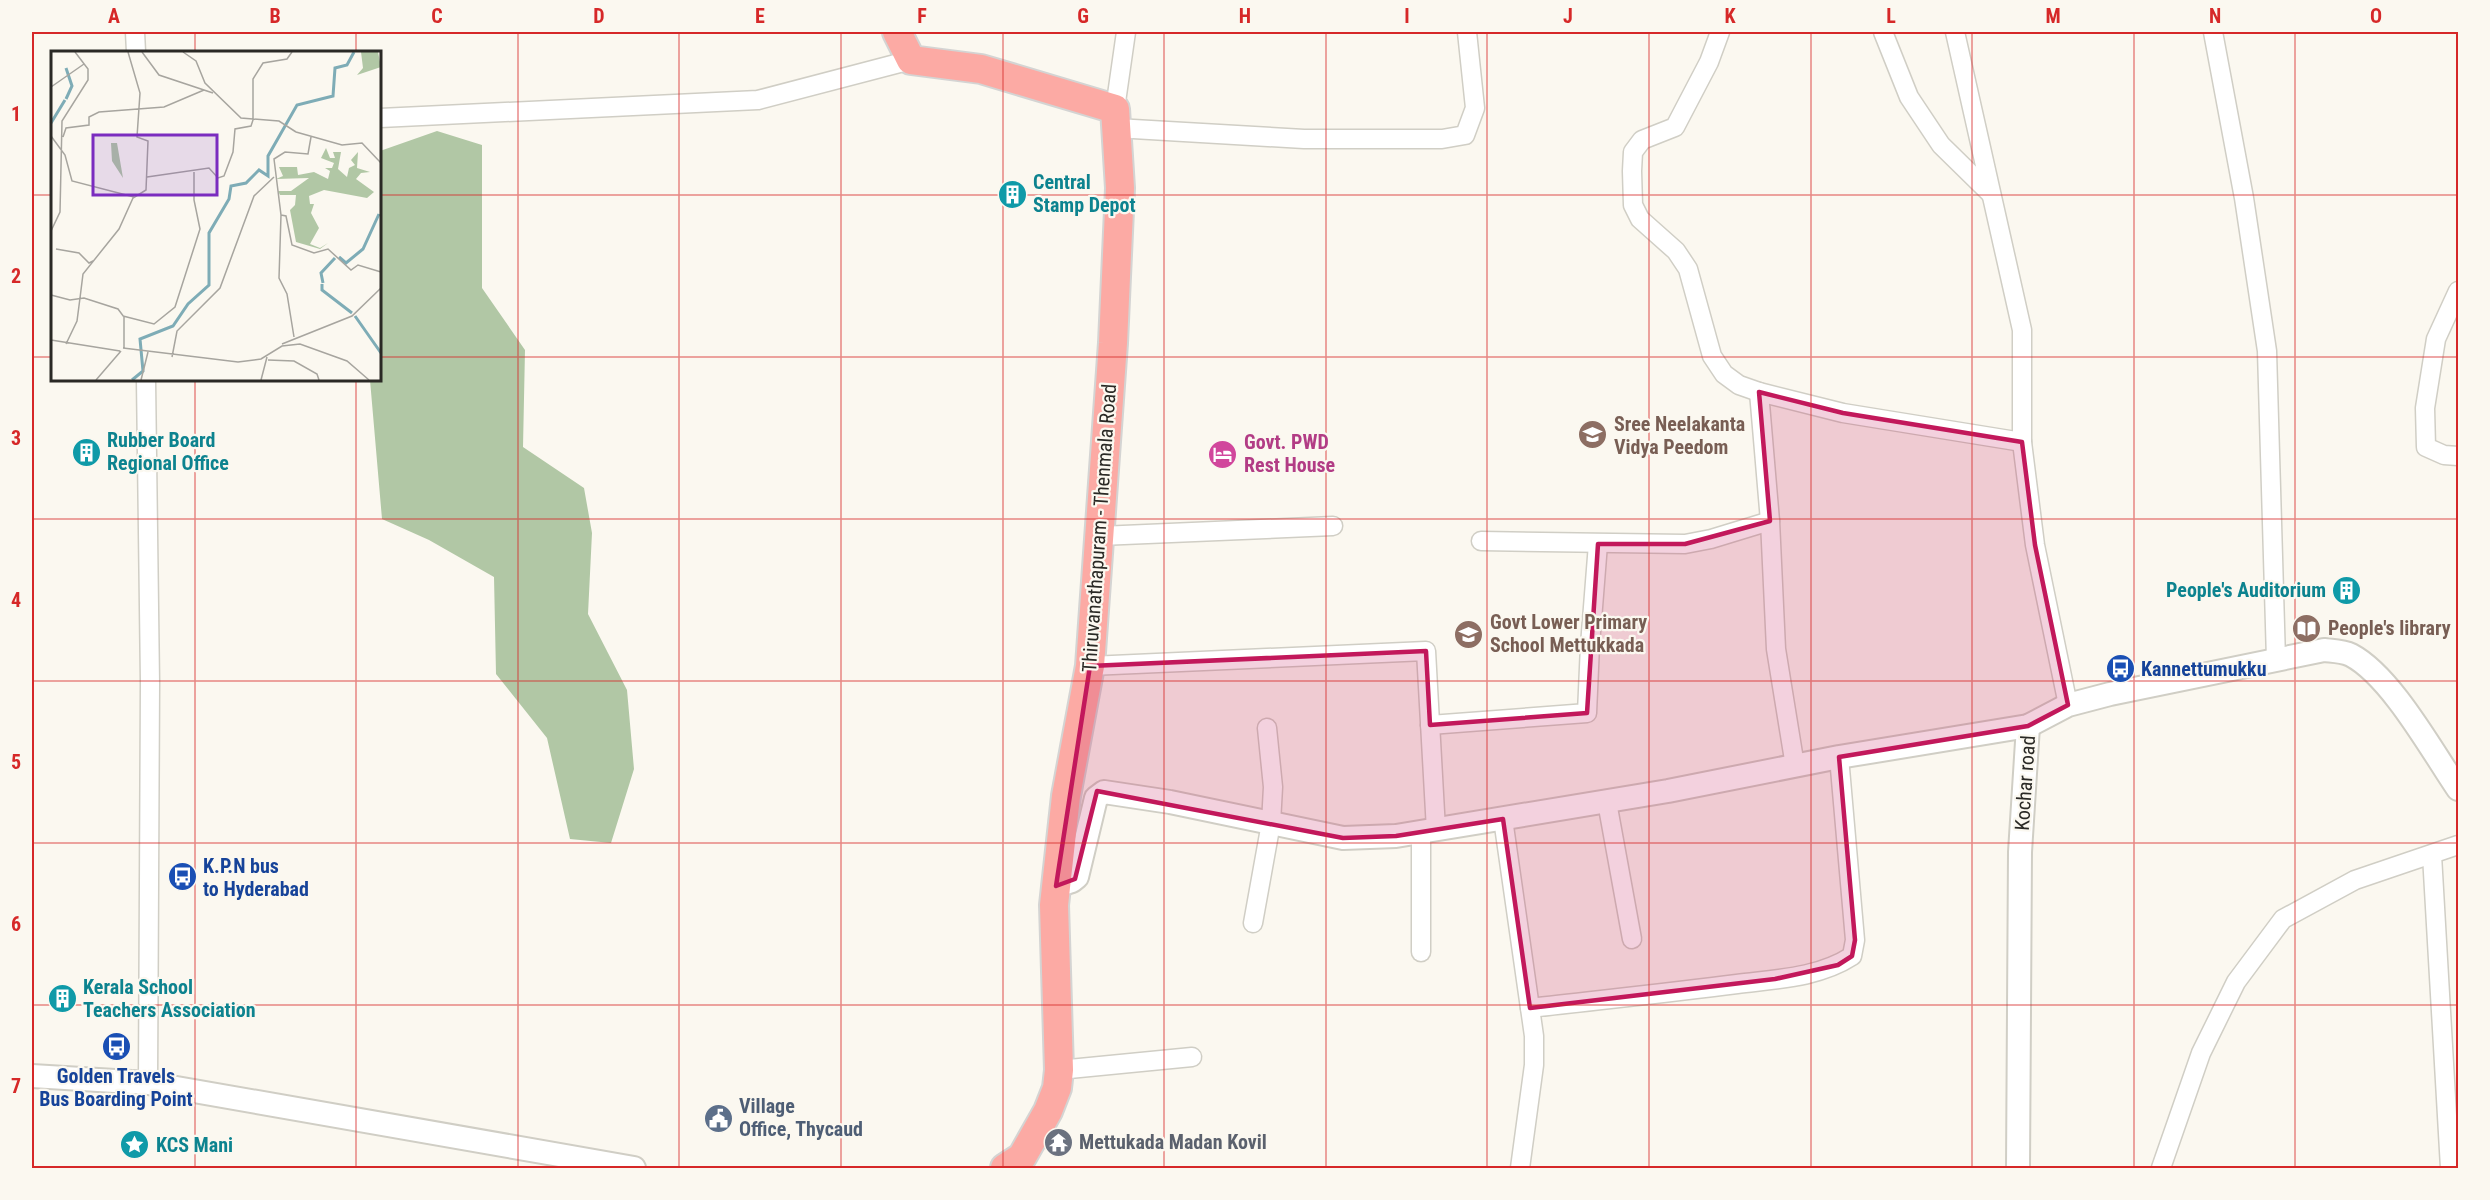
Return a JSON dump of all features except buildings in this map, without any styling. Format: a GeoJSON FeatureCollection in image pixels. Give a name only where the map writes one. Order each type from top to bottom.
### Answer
{"type":"FeatureCollection","features":[{"type":"Feature","properties":{"kind":"main road"},"geometry":{"type":"LineString","coordinates":[[897,32],[911,60],[981,69],[1115,118]]}},
{"type":"Feature","properties":{"kind":"main road","name":"Thiruvanathapuram - Thenmala Road"},"geometry":{"type":"LineString","coordinates":[[1021,1165],[1048,1111],[1057,1088],[1059,1070],[1054,930],[1056,886],[1066,796],[1090,666],[1100,536],[1120,188],[1115,118]]}},
{"type":"Feature","properties":{"kind":"street"},"geometry":{"type":"LineString","coordinates":[[135,32],[135,51]]}},
{"type":"Feature","properties":{"kind":"street"},"geometry":{"type":"LineString","coordinates":[[1126,32],[1115,118],[1304,139],[1442,139],[1466,135],[1475,108],[1467,32]]}},
{"type":"Feature","properties":{"kind":"street"},"geometry":{"type":"LineString","coordinates":[[1720,32],[1710,62],[1675,127],[1642,140],[1633,152],[1633,205],[1640,219],[1676,251],[1688,269],[1712,356],[1724,374],[1739,385],[1759,392],[1844,413],[2022,442]]}},
{"type":"Feature","properties":{"kind":"street"},"geometry":{"type":"LineString","coordinates":[[1883,32],[1909,97],[1941,145],[1991,194]]}},
{"type":"Feature","properties":{"kind":"street"},"geometry":{"type":"LineString","coordinates":[[1955,32],[2022,330],[2022,442],[2035,545],[2068,705]]}},
{"type":"Feature","properties":{"kind":"street"},"geometry":{"type":"LineString","coordinates":[[2214,32],[2244,198],[2267,351],[2277,660]]}},
{"type":"Feature","properties":{"kind":"street"},"geometry":{"type":"LineString","coordinates":[[381,118],[758,100],[911,60]]}},
{"type":"Feature","properties":{"kind":"street"},"geometry":{"type":"LineString","coordinates":[[2458,291],[2436,339],[2425,408],[2426,447],[2444,455],[2458,456]]}},
{"type":"Feature","properties":{"kind":"street"},"geometry":{"type":"LineString","coordinates":[[146,381],[150,683],[148,1083]]}},
{"type":"Feature","properties":{"kind":"street"},"geometry":{"type":"LineString","coordinates":[[1759,392],[1770,521],[1776,649],[1795,766]]}},
{"type":"Feature","properties":{"kind":"street"},"geometry":{"type":"LineString","coordinates":[[1481,541],[1685,544],[1711,539],[1770,521]]}},
{"type":"Feature","properties":{"kind":"street"},"geometry":{"type":"LineString","coordinates":[[1100,536],[1333,526]]}},
{"type":"Feature","properties":{"kind":"street"},"geometry":{"type":"LineString","coordinates":[[1430,725],[1587,713],[1598,544]]}},
{"type":"Feature","properties":{"kind":"street","name":"Kochar road"},"geometry":{"type":"LineString","coordinates":[[2018,1168],[2020,852],[2028,726],[2068,705],[2110,694],[2324,650],[2348,654],[2365,664],[2385,682],[2458,789]]}},
{"type":"Feature","properties":{"kind":"street"},"geometry":{"type":"LineString","coordinates":[[1090,666],[1426,651],[1430,725],[1429,831],[1421,952]]}},
{"type":"Feature","properties":{"kind":"street"},"geometry":{"type":"LineString","coordinates":[[1056,886],[1077,877],[1096,798],[1101,793],[1170,802],[1343,838],[1396,836],[1607,802],[1839,757],[2028,726]]}},
{"type":"Feature","properties":{"kind":"street"},"geometry":{"type":"LineString","coordinates":[[1253,923],[1271,823],[1273,787],[1267,728]]}},
{"type":"Feature","properties":{"kind":"street"},"geometry":{"type":"LineString","coordinates":[[1530,1008],[1702,989],[1818,972],[1838,965],[1852,956],[1855,940],[1839,757]]}},
{"type":"Feature","properties":{"kind":"street"},"geometry":{"type":"LineString","coordinates":[[1607,802],[1632,939]]}},
{"type":"Feature","properties":{"kind":"street"},"geometry":{"type":"LineString","coordinates":[[1503,819],[1534,1036],[1534,1065],[1520,1168]]}},
{"type":"Feature","properties":{"kind":"street"},"geometry":{"type":"LineString","coordinates":[[2161,1168],[2201,1053],[2236,982],[2283,919],[2355,880],[2458,845]]}},
{"type":"Feature","properties":{"kind":"street"},"geometry":{"type":"LineString","coordinates":[[2432,855],[2451,1051],[2450,1168]]}},
{"type":"Feature","properties":{"kind":"street"},"geometry":{"type":"LineString","coordinates":[[1059,1070],[1192,1057]]}},
{"type":"Feature","properties":{"kind":"street"},"geometry":{"type":"LineString","coordinates":[[32,1076],[148,1083],[634,1168]]}},
{"type":"Feature","properties":{"kind":"highlighted area"},"geometry":{"type":"Polygon","coordinates":[[[1759,392],[1843,413],[2022,442],[2035,545],[2068,705],[2028,726],[1839,757],[1855,940],[1852,956],[1838,965],[1775,979],[1530,1008],[1503,819],[1396,836],[1343,838],[1097,791],[1075,879],[1056,886],[1090,666],[1426,651],[1430,725],[1587,713],[1598,544],[1685,544],[1770,521],[1759,392]]]}},
{"type":"Feature","properties":{"kind":"green space"},"geometry":{"type":"Polygon","coordinates":[[[437,131],[482,145],[482,288],[525,350],[523,447],[584,488],[592,533],[588,614],[627,690],[634,769],[611,843],[570,839],[547,738],[496,674],[494,577],[429,540],[382,519],[370,381],[381,381],[381,151],[437,131]]]}},
{"type":"Feature","properties":{"kind":"place","name":"Central Stamp Depot"},"geometry":{"type":"Point","coordinates":[1012,194]}},
{"type":"Feature","properties":{"kind":"place","name":"Sree Neelakanta Vidya Peedom"},"geometry":{"type":"Point","coordinates":[1593,435]}},
{"type":"Feature","properties":{"kind":"place","name":"Rubber Board Regional Office"},"geometry":{"type":"Point","coordinates":[86,452]}},
{"type":"Feature","properties":{"kind":"place","name":"Govt. PWD Rest House"},"geometry":{"type":"Point","coordinates":[1223,454]}},
{"type":"Feature","properties":{"kind":"place","name":"People's Auditorium"},"geometry":{"type":"Point","coordinates":[2347,590]}},
{"type":"Feature","properties":{"kind":"place","name":"People's library"},"geometry":{"type":"Point","coordinates":[2307,628]}},
{"type":"Feature","properties":{"kind":"place","name":"Govt Lower Primary School Mettukkada"},"geometry":{"type":"Point","coordinates":[1469,634]}},
{"type":"Feature","properties":{"kind":"place","name":"Kannettumukku"},"geometry":{"type":"Point","coordinates":[2120,669]}},
{"type":"Feature","properties":{"kind":"place","name":"K.P.N bus to Hyderabad"},"geometry":{"type":"Point","coordinates":[182,877]}},
{"type":"Feature","properties":{"kind":"place","name":"Kerala School Teachers Association"},"geometry":{"type":"Point","coordinates":[62,998]}},
{"type":"Feature","properties":{"kind":"place","name":"Golden Travels Bus Boarding Point"},"geometry":{"type":"Point","coordinates":[116,1046]}},
{"type":"Feature","properties":{"kind":"place","name":"Village Office, Thycaud"},"geometry":{"type":"Point","coordinates":[718,1118]}},
{"type":"Feature","properties":{"kind":"place","name":"Mettukada Madan Kovil"},"geometry":{"type":"Point","coordinates":[1058,1142]}},
{"type":"Feature","properties":{"kind":"place","name":"KCS Mani"},"geometry":{"type":"Point","coordinates":[135,1145]}}]}
